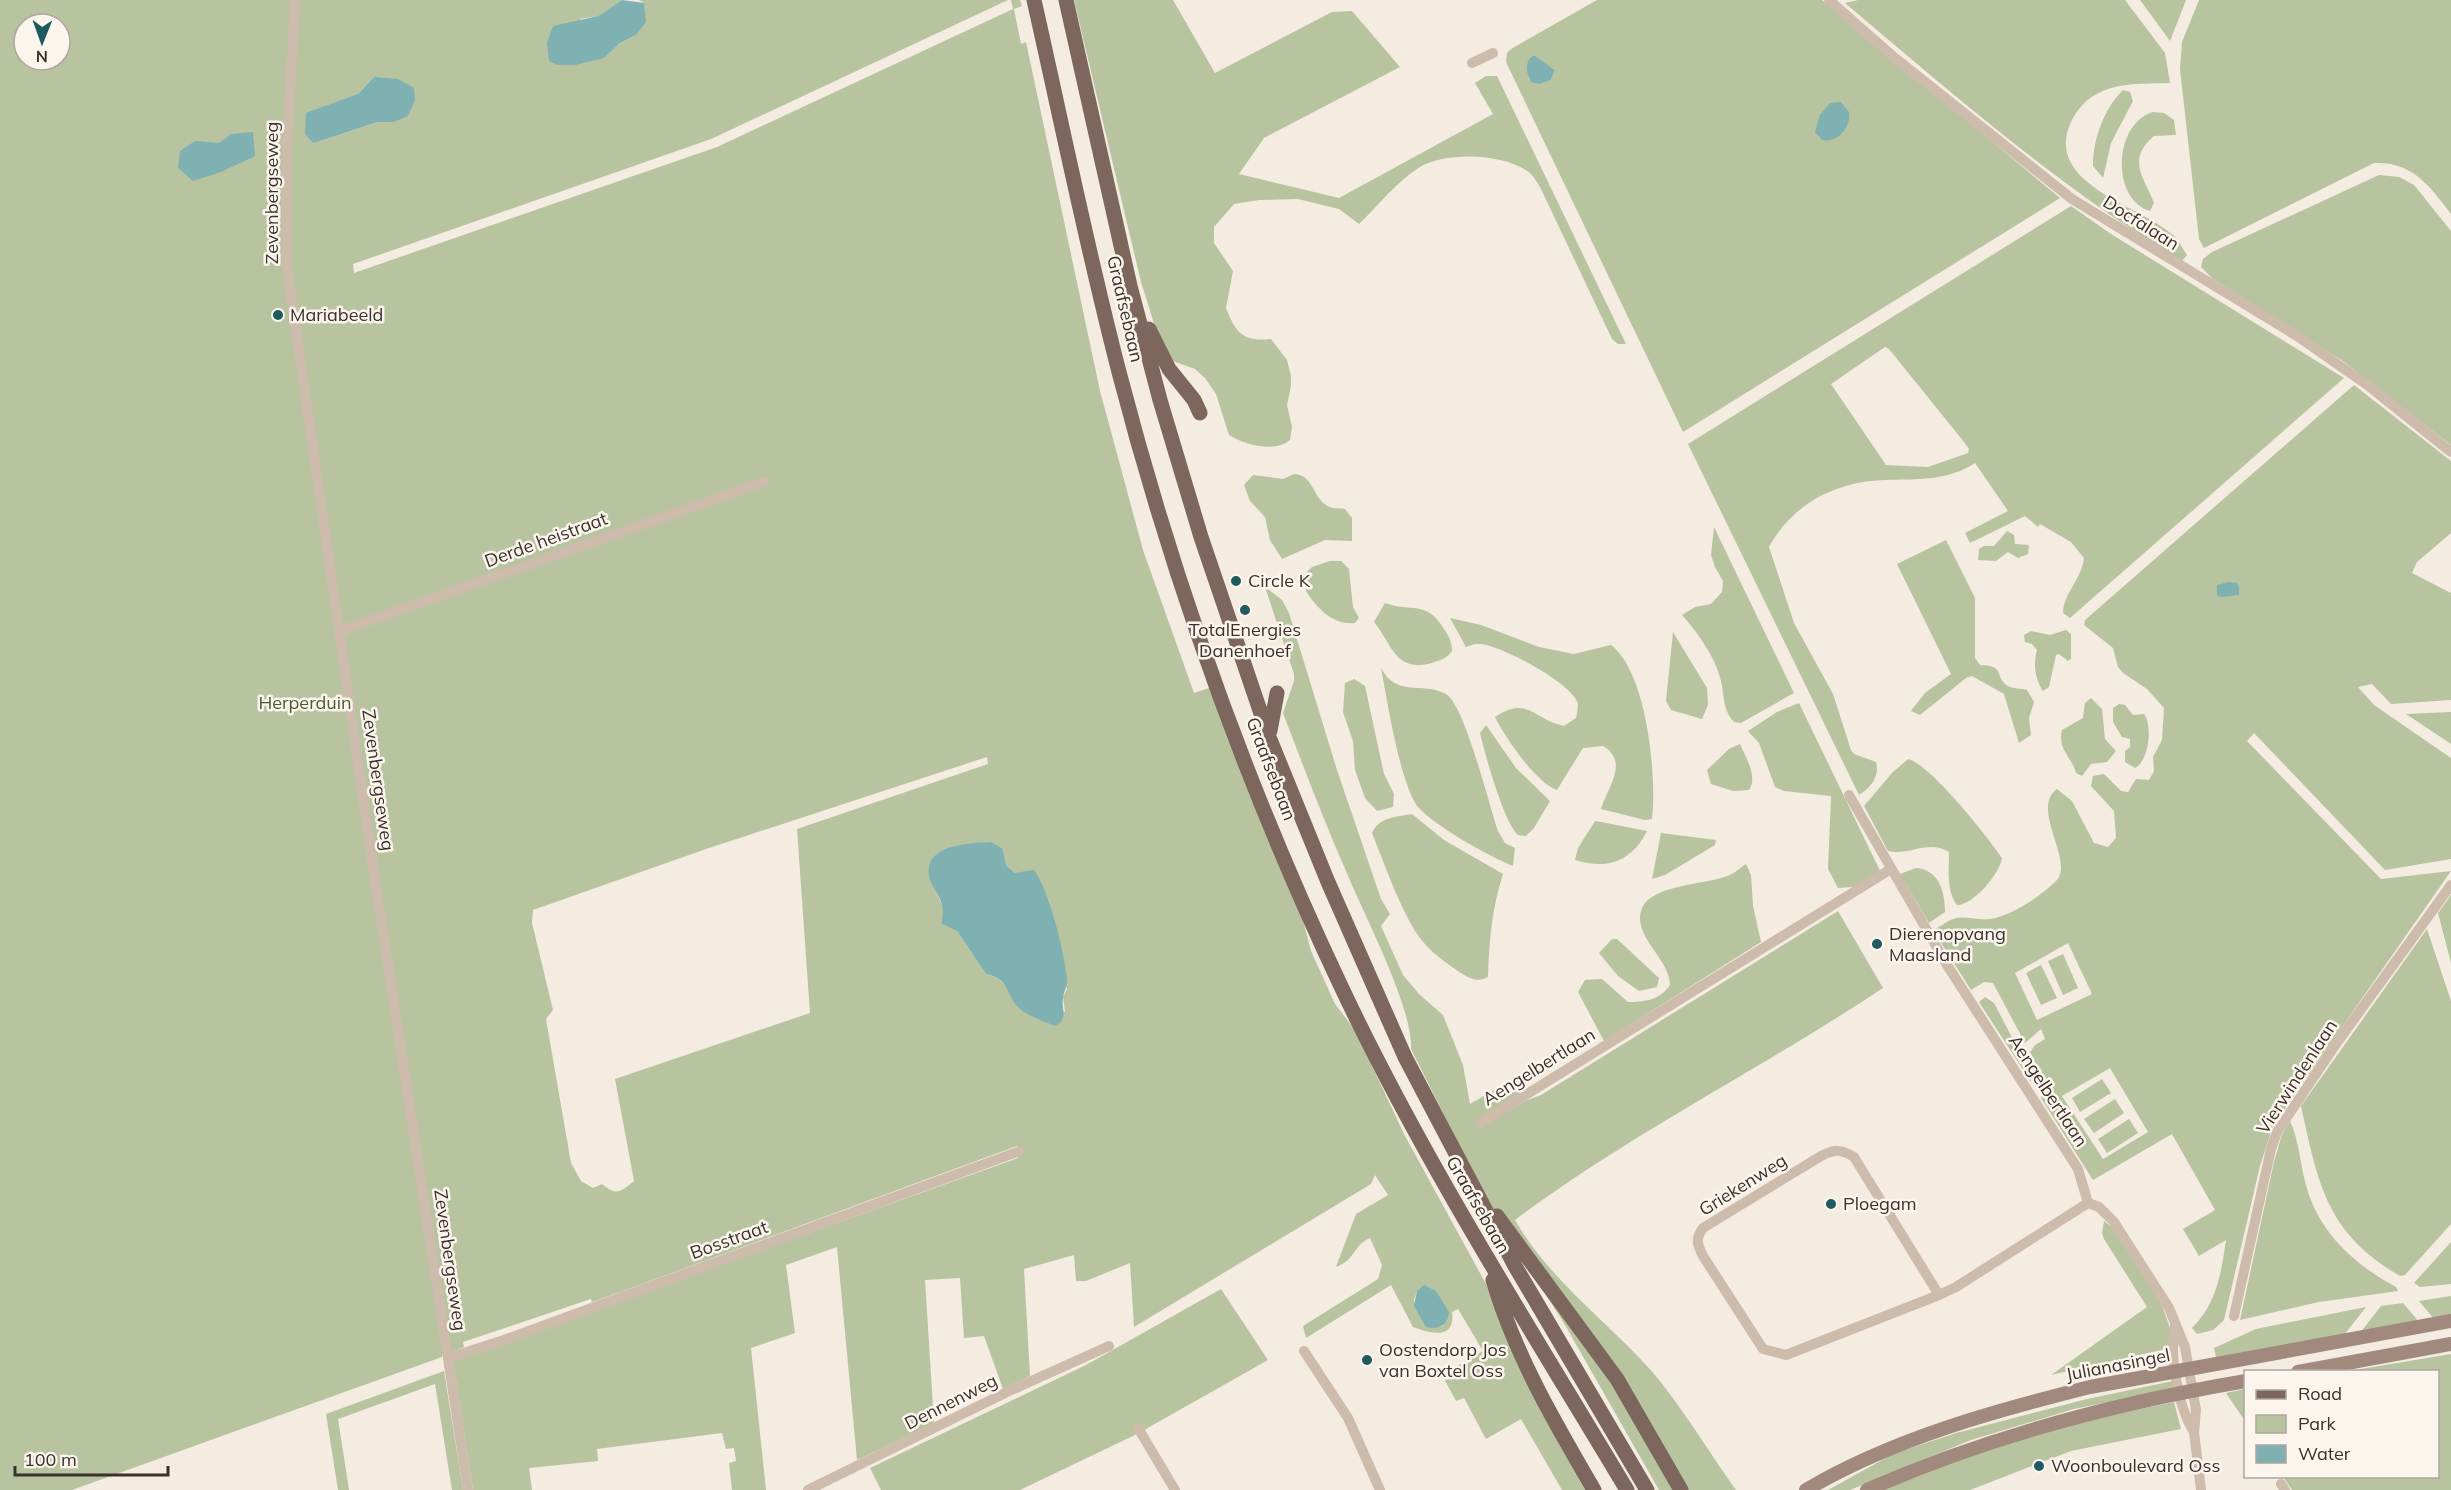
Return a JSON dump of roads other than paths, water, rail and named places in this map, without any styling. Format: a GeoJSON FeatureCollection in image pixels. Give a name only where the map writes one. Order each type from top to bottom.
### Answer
{"type":"FeatureCollection","features":[{"type":"Feature","properties":{"kind":"main road","name":"Graafsebaan"},"geometry":{"type":"LineString","coordinates":[[1034,0],[1119,371],[1148,474],[1218,687],[1264,808],[1338,981],[1406,1117],[1486,1259],[1627,1490]]}},
{"type":"Feature","properties":{"kind":"main road","name":"Graafsebaan"},"geometry":{"type":"LineString","coordinates":[[1066,0],[1130,286],[1201,537],[1269,736],[1328,882],[1405,1057],[1539,1310],[1647,1490]]}},
{"type":"Feature","properties":{"kind":"main road"},"geometry":{"type":"LineString","coordinates":[[1130,286],[1159,351],[1169,369],[1194,400],[1200,413]]}},
{"type":"Feature","properties":{"kind":"main road"},"geometry":{"type":"LineString","coordinates":[[1269,736],[1276,693]]}},
{"type":"Feature","properties":{"kind":"main road"},"geometry":{"type":"LineString","coordinates":[[1470,1181],[1617,1379],[1681,1490]]}},
{"type":"Feature","properties":{"kind":"main road"},"geometry":{"type":"LineString","coordinates":[[1486,1259],[1514,1338],[1552,1418],[1594,1490]]}},
{"type":"Feature","properties":{"kind":"main road","name":"Julianasingel"},"geometry":{"type":"LineString","coordinates":[[1806,1490],[1891,1449],[1991,1414],[2090,1387],[2451,1321]]}},
{"type":"Feature","properties":{"kind":"main road"},"geometry":{"type":"LineString","coordinates":[[2304,1370],[2451,1344]]}},
{"type":"Feature","properties":{"kind":"main road"},"geometry":{"type":"LineString","coordinates":[[1868,1490],[1933,1461],[2056,1421],[2186,1391],[2244,1381]]}},
{"type":"Feature","properties":{"kind":"street","name":"Zevenbergseweg"},"geometry":{"type":"LineString","coordinates":[[295,0],[287,148],[287,267],[468,1490]]}},
{"type":"Feature","properties":{"kind":"street","name":"Docfalaan"},"geometry":{"type":"LineString","coordinates":[[1829,0],[1895,58],[2072,199],[2296,336],[2370,387],[2451,452]]}},
{"type":"Feature","properties":{"kind":"street"},"geometry":{"type":"LineString","coordinates":[[1472,63],[1493,53]]}},
{"type":"Feature","properties":{"kind":"street","name":"Derde heistraat"},"geometry":{"type":"LineString","coordinates":[[340,631],[764,482]]}},
{"type":"Feature","properties":{"kind":"street","name":"Aengelbertlaan"},"geometry":{"type":"LineString","coordinates":[[1850,795],[1961,988],[2079,1169],[2088,1203]]}},
{"type":"Feature","properties":{"kind":"street","name":"Aengelbertlaan"},"geometry":{"type":"LineString","coordinates":[[1480,1123],[1892,869]]}},
{"type":"Feature","properties":{"kind":"street","name":"Vierwindenlaan"},"geometry":{"type":"LineString","coordinates":[[2234,1316],[2271,1149],[2277,1132],[2336,1044],[2451,885]]}},
{"type":"Feature","properties":{"kind":"street","name":"Griekenweg"},"geometry":{"type":"LineString","coordinates":[[1939,1295],[1854,1156],[1842,1150],[1833,1150],[1821,1156],[1703,1228],[1697,1236],[1697,1246],[1753,1336],[1763,1349],[1772,1354],[1786,1355],[1939,1295],[1956,1287],[2088,1203]]}},
{"type":"Feature","properties":{"kind":"street","name":"Bosstraat"},"geometry":{"type":"LineString","coordinates":[[448,1358],[515,1336],[1020,1151]]}},
{"type":"Feature","properties":{"kind":"street"},"geometry":{"type":"LineString","coordinates":[[2088,1203],[2099,1207],[2114,1221],[2169,1308],[2175,1325],[2174,1350],[2183,1371],[2186,1391],[2183,1411],[2194,1432],[2201,1490]]}},
{"type":"Feature","properties":{"kind":"street","name":"Dennenweg"},"geometry":{"type":"LineString","coordinates":[[808,1490],[1005,1393],[1109,1346]]}},
{"type":"Feature","properties":{"kind":"street"},"geometry":{"type":"LineString","coordinates":[[1304,1351],[1348,1418],[1380,1490]]}},
{"type":"Feature","properties":{"kind":"street"},"geometry":{"type":"LineString","coordinates":[[1138,1428],[1175,1490]]}},
{"type":"Feature","properties":{"kind":"water"},"geometry":{"type":"Polygon","coordinates":[[[622,0],[644,3],[646,22],[636,35],[620,43],[604,58],[575,65],[558,65],[549,61],[547,43],[553,26],[598,16],[622,0]]]}},
{"type":"Feature","properties":{"kind":"water"},"geometry":{"type":"Polygon","coordinates":[[[1534,55],[1555,70],[1551,80],[1540,84],[1531,82],[1527,67],[1534,55]]]}},
{"type":"Feature","properties":{"kind":"water"},"geometry":{"type":"Polygon","coordinates":[[[374,77],[398,79],[414,88],[415,100],[408,116],[394,122],[378,122],[313,143],[305,134],[306,113],[358,94],[374,77]]]}},
{"type":"Feature","properties":{"kind":"water"},"geometry":{"type":"Polygon","coordinates":[[[1841,102],[1849,112],[1846,129],[1838,137],[1822,140],[1815,132],[1820,115],[1830,103],[1841,102]]]}},
{"type":"Feature","properties":{"kind":"water"},"geometry":{"type":"Polygon","coordinates":[[[253,132],[255,156],[221,172],[193,181],[178,168],[180,151],[195,141],[219,143],[231,134],[253,132]]]}},
{"type":"Feature","properties":{"kind":"water"},"geometry":{"type":"Polygon","coordinates":[[[2237,583],[2239,595],[2221,597],[2217,595],[2217,585],[2237,583]]]}},
{"type":"Feature","properties":{"kind":"water"},"geometry":{"type":"Polygon","coordinates":[[[992,842],[1003,849],[1006,865],[1015,873],[1034,870],[1051,907],[1060,939],[1067,980],[1063,998],[1063,1017],[1055,1026],[1021,1010],[1013,1001],[1003,982],[986,974],[957,931],[942,924],[942,905],[930,880],[929,868],[932,859],[939,852],[949,848],[971,843],[992,842]]]}},
{"type":"Feature","properties":{"kind":"water"},"geometry":{"type":"Polygon","coordinates":[[[1424,1285],[1436,1291],[1449,1312],[1447,1321],[1442,1326],[1426,1327],[1414,1306],[1417,1291],[1424,1285]]]}},
{"type":"Feature","properties":{"kind":"place","name":"Mariabeeld"},"geometry":{"type":"Point","coordinates":[278,315]}},
{"type":"Feature","properties":{"kind":"place","name":"Circle K"},"geometry":{"type":"Point","coordinates":[1236,581]}},
{"type":"Feature","properties":{"kind":"place","name":"TotalEnergies Danenhoef"},"geometry":{"type":"Point","coordinates":[1245,610]}},
{"type":"Feature","properties":{"kind":"place","name":"Dierenopvang Maasland"},"geometry":{"type":"Point","coordinates":[1877,944]}},
{"type":"Feature","properties":{"kind":"place","name":"Ploegam"},"geometry":{"type":"Point","coordinates":[1831,1204]}},
{"type":"Feature","properties":{"kind":"place","name":"Oostendorp Jos van Boxtel Oss"},"geometry":{"type":"Point","coordinates":[1367,1360]}},
{"type":"Feature","properties":{"kind":"place","name":"Woonboulevard Oss"},"geometry":{"type":"Point","coordinates":[2039,1466]}},
{"type":"Feature","properties":{"kind":"park label","name":"Herperduin"},"geometry":{"type":"Point","coordinates":[305,703]}}]}
